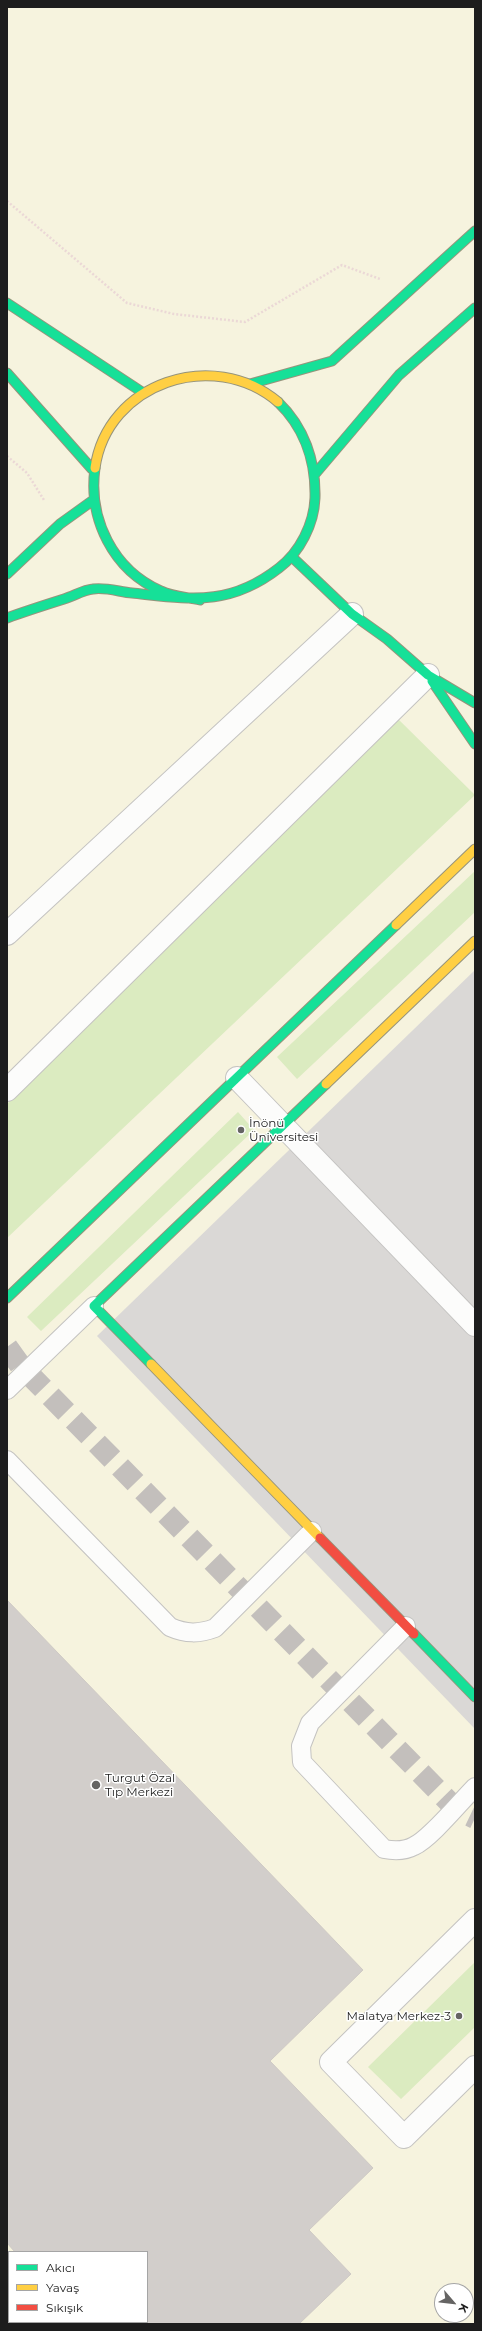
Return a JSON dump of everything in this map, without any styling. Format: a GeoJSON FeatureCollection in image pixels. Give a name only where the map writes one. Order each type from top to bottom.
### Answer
{"type":"FeatureCollection","features":[{"type":"Feature","properties":{"kind":"street"},"geometry":{"type":"LineString","coordinates":[[250,384],[332,361],[475,231]]}},
{"type":"Feature","properties":{"kind":"street"},"geometry":{"type":"LineString","coordinates":[[7,303],[142,392]]}},
{"type":"Feature","properties":{"kind":"street"},"geometry":{"type":"LineString","coordinates":[[316,474],[399,375],[475,308]]}},
{"type":"Feature","properties":{"kind":"street"},"geometry":{"type":"LineString","coordinates":[[7,373],[92,469]]}},
{"type":"Feature","properties":{"kind":"street"},"geometry":{"type":"LineString","coordinates":[[7,618],[94,589],[200,600],[234,596],[266,581],[292,557],[306,532],[315,503],[316,474],[304,437],[282,406],[250,384],[214,374],[176,377],[142,392],[119,413],[106,433],[92,469],[92,501],[104,539],[127,570],[161,591],[200,600]]}},
{"type":"Feature","properties":{"kind":"street"},"geometry":{"type":"LineString","coordinates":[[7,574],[60,524],[92,501]]}},
{"type":"Feature","properties":{"kind":"street"},"geometry":{"type":"LineString","coordinates":[[292,557],[352,614],[387,639],[428,675],[475,703]]}},
{"type":"Feature","properties":{"kind":"street"},"geometry":{"type":"LineString","coordinates":[[7,934],[352,614]]}},
{"type":"Feature","properties":{"kind":"street"},"geometry":{"type":"LineString","coordinates":[[428,675],[475,744]]}},
{"type":"Feature","properties":{"kind":"street"},"geometry":{"type":"LineString","coordinates":[[7,1090],[428,675]]}},
{"type":"Feature","properties":{"kind":"street"},"geometry":{"type":"LineString","coordinates":[[7,1298],[475,849]]}},
{"type":"Feature","properties":{"kind":"street"},"geometry":{"type":"LineString","coordinates":[[475,941],[94,1306],[475,1697]]}},
{"type":"Feature","properties":{"kind":"street"},"geometry":{"type":"LineString","coordinates":[[237,1078],[475,1325]]}},
{"type":"Feature","properties":{"kind":"street"},"geometry":{"type":"LineString","coordinates":[[475,1920],[331,2062],[404,2137],[475,2067]]}},
{"type":"Feature","properties":{"kind":"lane"},"geometry":{"type":"LineString","coordinates":[[7,1390],[94,1306]]}},
{"type":"Feature","properties":{"kind":"lane"},"geometry":{"type":"LineString","coordinates":[[7,1460],[170,1627],[179,1631],[197,1633],[215,1628],[312,1530]]}},
{"type":"Feature","properties":{"kind":"lane"},"geometry":{"type":"LineString","coordinates":[[406,1626],[310,1723],[301,1746],[302,1762],[384,1849],[392,1851],[406,1849],[420,1843],[475,1787]]}},
{"type":"Feature","properties":{"kind":"path"},"geometry":{"type":"LineString","coordinates":[[7,201],[127,302],[174,314],[245,322],[342,265],[410,291]]}},
{"type":"Feature","properties":{"kind":"path"},"geometry":{"type":"LineString","coordinates":[[7,456],[27,474],[60,524]]}},
{"type":"Feature","properties":{"kind":"shaded area","name":"İnönü Üniversitesi"},"geometry":{"type":"Polygon","coordinates":[[[7,7],[475,7],[475,2324],[7,2324],[7,7]]]}},
{"type":"Feature","properties":{"kind":"shaded area"},"geometry":{"type":"Polygon","coordinates":[[[475,970],[475,1729],[97,1336],[475,970]]]}},
{"type":"Feature","properties":{"kind":"green space"},"geometry":{"type":"Polygon","coordinates":[[[397,718],[475,795],[7,1238],[7,1104],[397,718]]]}},
{"type":"Feature","properties":{"kind":"green space"},"geometry":{"type":"Polygon","coordinates":[[[475,871],[475,912],[297,1079],[277,1057],[475,871]]]}},
{"type":"Feature","properties":{"kind":"green space"},"geometry":{"type":"Polygon","coordinates":[[[238,1112],[254,1130],[41,1331],[27,1317],[238,1112]]]}},
{"type":"Feature","properties":{"kind":"green space"},"geometry":{"type":"Polygon","coordinates":[[[475,1962],[475,2027],[401,2099],[368,2067],[475,1962]]]}},
{"type":"Feature","properties":{"kind":"building","name":"Turgut Özal Tıp Merkezi"},"geometry":{"type":"Polygon","coordinates":[[[7,1600],[363,1970],[270,2061],[373,2168],[309,2230],[351,2274],[299,2324],[7,2324],[8,2301],[8,2323],[148,2323],[148,2251],[14,2251],[7,2243],[7,1600]]]}},
{"type":"Feature","properties":{"kind":"tunnel"},"geometry":{"type":"LineString","coordinates":[[7,1347],[20,1365],[456,1809],[475,1818]]}},
{"type":"Feature","properties":{"kind":"traffic: fast"},"geometry":{"type":"LineString","coordinates":[[250,384],[332,361],[475,231]]}},
{"type":"Feature","properties":{"kind":"traffic: fast"},"geometry":{"type":"LineString","coordinates":[[7,303],[142,392]]}},
{"type":"Feature","properties":{"kind":"traffic: fast"},"geometry":{"type":"LineString","coordinates":[[315,474],[399,375],[475,308]]}},
{"type":"Feature","properties":{"kind":"traffic: fast"},"geometry":{"type":"LineString","coordinates":[[7,373],[92,469]]}},
{"type":"Feature","properties":{"kind":"traffic: fast"},"geometry":{"type":"LineString","coordinates":[[7,618],[93,589],[191,598],[226,595],[261,581],[279,568],[287,561],[299,546],[309,527],[314,508],[315,484],[311,458],[307,446],[295,422],[278,402]]}},
{"type":"Feature","properties":{"kind":"traffic: fast"},"geometry":{"type":"LineString","coordinates":[[95,468],[94,487],[100,524],[107,541],[117,556],[129,570],[144,582],[161,591],[175,596],[200,600]]}},
{"type":"Feature","properties":{"kind":"traffic: fast"},"geometry":{"type":"LineString","coordinates":[[7,574],[60,524],[92,501]]}},
{"type":"Feature","properties":{"kind":"traffic: fast"},"geometry":{"type":"LineString","coordinates":[[292,557],[352,614],[387,639],[428,675],[475,703]]}},
{"type":"Feature","properties":{"kind":"traffic: fast"},"geometry":{"type":"LineString","coordinates":[[432,681],[475,744]]}},
{"type":"Feature","properties":{"kind":"traffic: fast"},"geometry":{"type":"LineString","coordinates":[[7,1298],[396,925]]}},
{"type":"Feature","properties":{"kind":"traffic: fast"},"geometry":{"type":"LineString","coordinates":[[151,1364],[94,1306],[326,1084]]}},
{"type":"Feature","properties":{"kind":"traffic: fast"},"geometry":{"type":"LineString","coordinates":[[414,1634],[475,1697]]}},
{"type":"Feature","properties":{"kind":"traffic: slow"},"geometry":{"type":"LineString","coordinates":[[95,468],[104,439],[120,414],[141,395],[167,382],[195,376],[224,377],[252,386],[278,402]]}},
{"type":"Feature","properties":{"kind":"traffic: slow"},"geometry":{"type":"LineString","coordinates":[[396,925],[475,849]]}},
{"type":"Feature","properties":{"kind":"traffic: slow"},"geometry":{"type":"LineString","coordinates":[[326,1084],[475,941]]}},
{"type":"Feature","properties":{"kind":"traffic: slow"},"geometry":{"type":"LineString","coordinates":[[151,1364],[320,1538]]}},
{"type":"Feature","properties":{"kind":"traffic: jam"},"geometry":{"type":"LineString","coordinates":[[320,1538],[414,1634]]}},
{"type":"Feature","properties":{"kind":"place","name":"İnönü Üniversitesi"},"geometry":{"type":"Point","coordinates":[241,1130]}},
{"type":"Feature","properties":{"kind":"place","name":"Turgut Özal Tıp Merkezi"},"geometry":{"type":"Point","coordinates":[96,1785]}},
{"type":"Feature","properties":{"kind":"place","name":"Malatya Merkez-3"},"geometry":{"type":"Point","coordinates":[459,2016]}}]}
